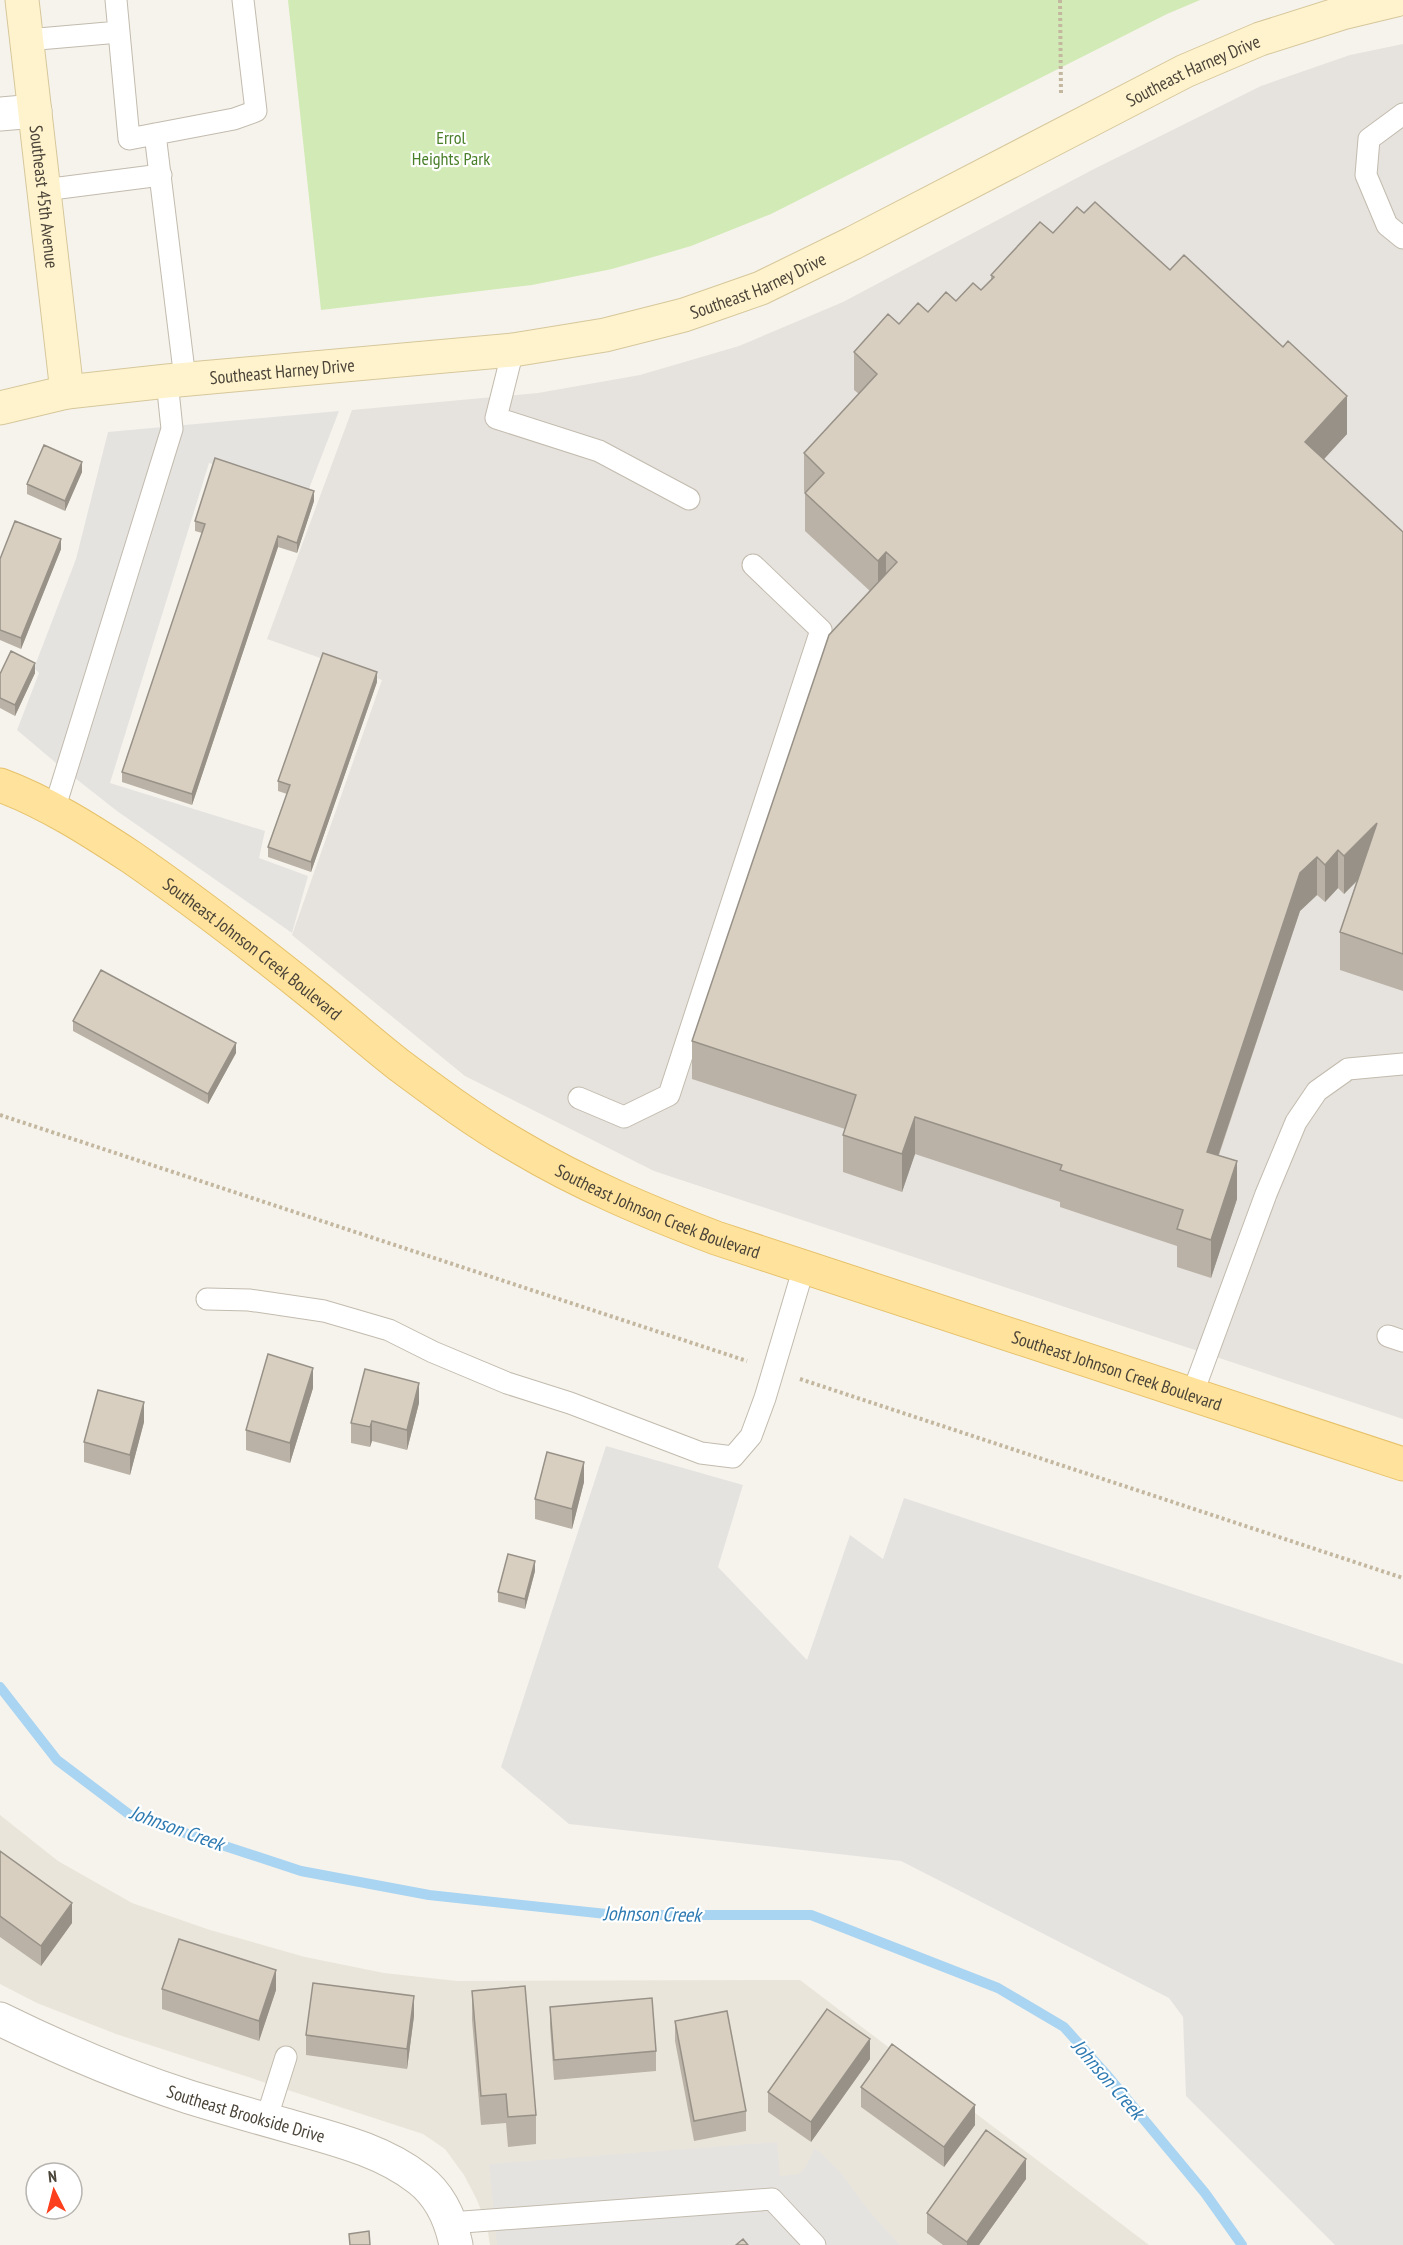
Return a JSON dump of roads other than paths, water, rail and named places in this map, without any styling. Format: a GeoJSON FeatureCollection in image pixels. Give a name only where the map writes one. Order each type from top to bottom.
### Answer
{"type":"FeatureCollection","features":[{"type":"Feature","properties":{"kind":"main road","name":"Southeast 45th Avenue"},"geometry":{"type":"LineString","coordinates":[[22,0],[67,392]]}},
{"type":"Feature","properties":{"kind":"main road","name":"Southeast Harney Drive"},"geometry":{"type":"LineString","coordinates":[[0,408],[67,392],[513,350],[605,335],[684,315],[761,288],[853,243],[1185,71],[1260,39],[1342,13],[1395,0]]}},
{"type":"Feature","properties":{"kind":"main road","name":"Southeast Johnson Creek Boulevard"},"geometry":{"type":"LineString","coordinates":[[0,785],[54,810],[101,837],[166,881],[317,997],[398,1064],[519,1148],[582,1181],[659,1216],[804,1268],[1403,1464]]}},
{"type":"Feature","properties":{"kind":"street"},"geometry":{"type":"LineString","coordinates":[[0,114],[35,111]]}},
{"type":"Feature","properties":{"kind":"street","name":"Southeast Brookside Drive"},"geometry":{"type":"LineString","coordinates":[[0,2019],[55,2046],[187,2096],[336,2139],[380,2155],[420,2179],[434,2193],[445,2211],[453,2234]]}},
{"type":"Feature","properties":{"kind":"lane"},"geometry":{"type":"LineString","coordinates":[[116,0],[129,139],[234,119],[256,111],[243,0]]}},
{"type":"Feature","properties":{"kind":"lane"},"geometry":{"type":"LineString","coordinates":[[27,40],[119,32]]}},
{"type":"Feature","properties":{"kind":"lane"},"geometry":{"type":"LineString","coordinates":[[1403,114],[1369,139],[1366,175],[1387,225],[1403,238]]}},
{"type":"Feature","properties":{"kind":"lane"},"geometry":{"type":"LineString","coordinates":[[54,810],[172,429],[176,380],[156,134]]}},
{"type":"Feature","properties":{"kind":"lane"},"geometry":{"type":"LineString","coordinates":[[44,190],[161,175]]}},
{"type":"Feature","properties":{"kind":"lane"},"geometry":{"type":"LineString","coordinates":[[513,350],[496,418],[599,451],[688,498]]}},
{"type":"Feature","properties":{"kind":"lane"},"geometry":{"type":"LineString","coordinates":[[579,1098],[624,1117],[669,1095],[814,653],[821,630],[753,565]]}},
{"type":"Feature","properties":{"kind":"lane"},"geometry":{"type":"LineString","coordinates":[[1192,1395],[1266,1194],[1296,1122],[1317,1091],[1348,1069],[1403,1064]]}},
{"type":"Feature","properties":{"kind":"lane"},"geometry":{"type":"LineString","coordinates":[[207,1299],[249,1300],[324,1311],[389,1330],[433,1352],[507,1383],[570,1403],[701,1453],[733,1457],[751,1436],[781,1347],[804,1268]]}},
{"type":"Feature","properties":{"kind":"lane"},"geometry":{"type":"LineString","coordinates":[[266,2120],[286,2057]]}},
{"type":"Feature","properties":{"kind":"lane"},"geometry":{"type":"LineString","coordinates":[[453,2234],[772,2199],[815,2245]]}},
{"type":"Feature","properties":{"kind":"waterway","name":"Johnson Creek"},"geometry":{"type":"LineString","coordinates":[[0,1687],[57,1760],[130,1815],[301,1871],[429,1895],[616,1915],[811,1915],[998,1988],[1064,2027],[1205,2193],[1242,2245]]}},
{"type":"Feature","properties":{"kind":"park label","name":"Errol Heights Park"},"geometry":{"type":"Point","coordinates":[451,147]}}]}
